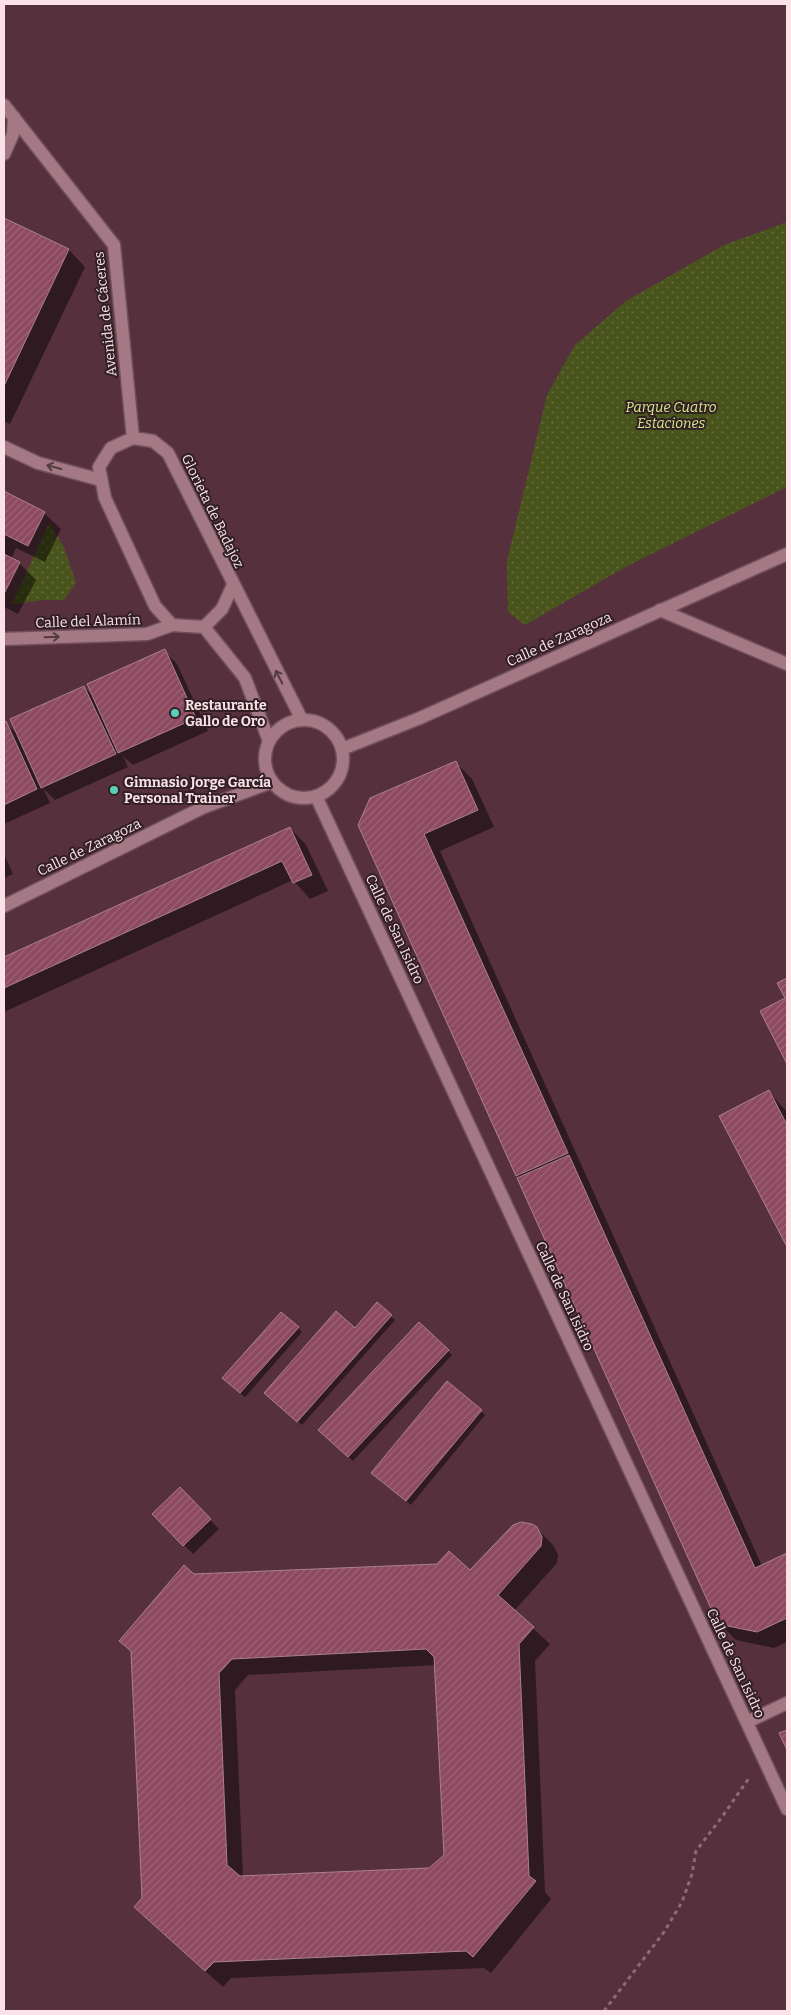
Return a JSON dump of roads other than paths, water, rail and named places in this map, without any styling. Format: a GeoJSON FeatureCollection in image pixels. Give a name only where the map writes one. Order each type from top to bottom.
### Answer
{"type":"FeatureCollection","features":[{"type":"Feature","properties":{"kind":"street","name":"Avenida de Cáceres"},"geometry":{"type":"LineString","coordinates":[[4,105],[114,245],[133,438]]}},
{"type":"Feature","properties":{"kind":"street"},"geometry":{"type":"LineString","coordinates":[[4,154],[13,134],[14,117]]}},
{"type":"Feature","properties":{"kind":"street"},"geometry":{"type":"LineString","coordinates":[[133,438],[111,448],[99,467],[104,498],[155,606],[172,625],[204,627],[245,678],[269,741]]}},
{"type":"Feature","properties":{"kind":"street","name":"Glorieta de Badajoz"},"geometry":{"type":"LineString","coordinates":[[133,438],[153,441],[168,453],[234,585],[222,609],[204,627]]}},
{"type":"Feature","properties":{"kind":"street"},"geometry":{"type":"LineString","coordinates":[[4,447],[38,463],[101,480]]}},
{"type":"Feature","properties":{"kind":"street","name":"Calle de Zaragoza"},"geometry":{"type":"LineString","coordinates":[[342,749],[420,718],[787,554]]}},
{"type":"Feature","properties":{"kind":"street"},"geometry":{"type":"LineString","coordinates":[[234,585],[302,720]]}},
{"type":"Feature","properties":{"kind":"street"},"geometry":{"type":"LineString","coordinates":[[660,610],[787,664]]}},
{"type":"Feature","properties":{"kind":"street","name":"Calle del Alamín"},"geometry":{"type":"LineString","coordinates":[[4,639],[147,634],[172,625]]}},
{"type":"Feature","properties":{"kind":"street"},"geometry":{"type":"LineString","coordinates":[[302,720],[319,723],[333,734],[342,749],[342,768],[332,786],[316,796],[300,798],[284,793],[272,782],[266,770],[264,755],[269,741],[282,726],[302,720]]}},
{"type":"Feature","properties":{"kind":"street","name":"Calle de Zaragoza"},"geometry":{"type":"LineString","coordinates":[[4,906],[202,808],[272,782]]}},
{"type":"Feature","properties":{"kind":"street","name":"Calle de San Isidro"},"geometry":{"type":"LineString","coordinates":[[316,796],[787,1809]]}},
{"type":"Feature","properties":{"kind":"street"},"geometry":{"type":"LineString","coordinates":[[747,1722],[787,1703]]}},
{"type":"Feature","properties":{"kind":"place","name":"Restaurante Gallo de Oro"},"geometry":{"type":"Point","coordinates":[175,713]}},
{"type":"Feature","properties":{"kind":"place","name":"Gimnasio Jorge García Personal Trainer"},"geometry":{"type":"Point","coordinates":[114,790]}},
{"type":"Feature","properties":{"kind":"park label","name":"Parque Cuatro Estaciones"},"geometry":{"type":"Point","coordinates":[671,416]}}]}
